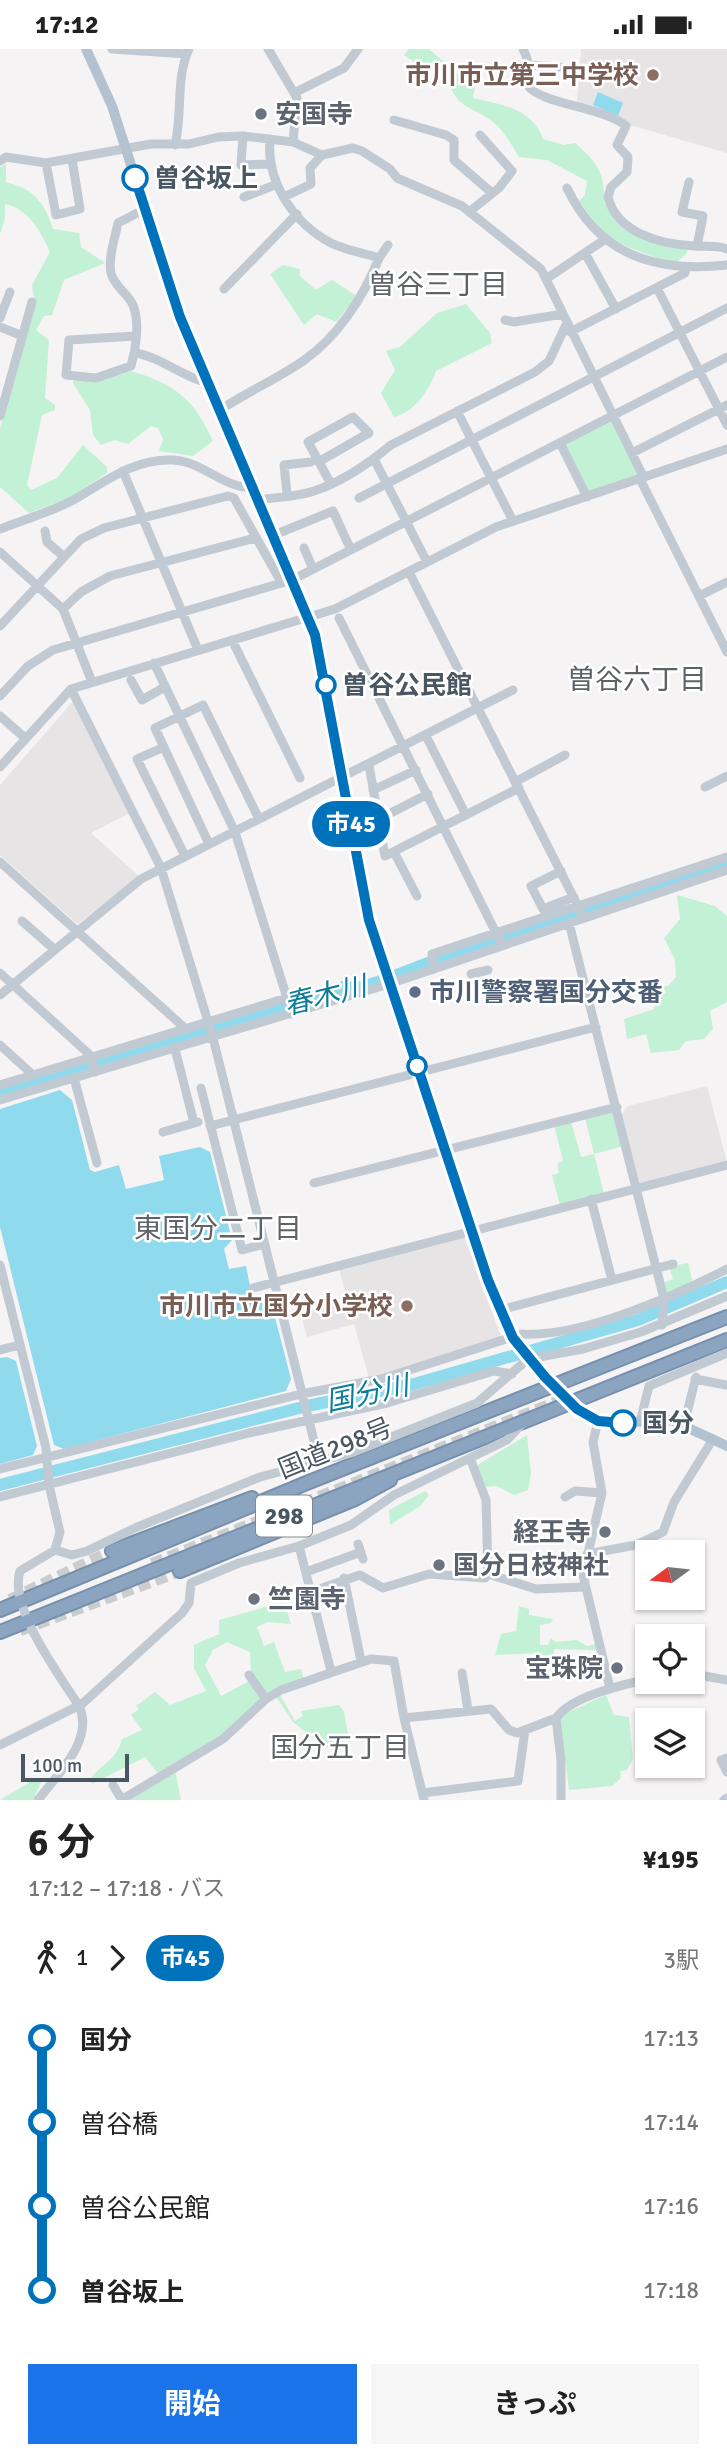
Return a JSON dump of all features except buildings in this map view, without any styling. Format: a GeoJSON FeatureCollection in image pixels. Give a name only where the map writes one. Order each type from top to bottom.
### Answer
{"type":"FeatureCollection","features":[{"type":"Feature","properties":{"kind":"highway","name":"国道298号"},"geometry":{"type":"LineString","coordinates":[[0,1610],[309,1482],[727,1317]]}},
{"type":"Feature","properties":{"kind":"highway","name":"国道298号"},"geometry":{"type":"LineString","coordinates":[[0,1632],[430,1457],[727,1340]]}},
{"type":"Feature","properties":{"kind":"highway"},"geometry":{"type":"LineString","coordinates":[[180,1571],[355,1499],[430,1457]]}},
{"type":"Feature","properties":{"kind":"highway"},"geometry":{"type":"LineString","coordinates":[[112,1551],[211,1511],[309,1482]]}},
{"type":"Feature","properties":{"kind":"main road"},"geometry":{"type":"LineString","coordinates":[[86,49],[112,106],[180,317],[274,535],[286,581],[309,617],[322,661],[369,920],[500,1310],[528,1359],[569,1403],[598,1421],[667,1420],[684,1425],[727,1447]]}},
{"type":"Feature","properties":{"kind":"street"},"geometry":{"type":"LineString","coordinates":[[112,49],[188,51],[180,80],[179,129],[175,145]]}},
{"type":"Feature","properties":{"kind":"street"},"geometry":{"type":"LineString","coordinates":[[268,49],[296,92],[293,142]]}},
{"type":"Feature","properties":{"kind":"street"},"geometry":{"type":"LineString","coordinates":[[296,92],[344,68],[358,49]]}},
{"type":"Feature","properties":{"kind":"street"},"geometry":{"type":"LineString","coordinates":[[523,49],[528,65],[529,87],[535,93],[576,104],[626,126],[617,145],[628,157],[626,172],[611,187],[608,197],[618,219],[637,232],[661,241],[727,249]]}},
{"type":"Feature","properties":{"kind":"street"},"geometry":{"type":"LineString","coordinates":[[528,65],[559,67]]}},
{"type":"Feature","properties":{"kind":"street"},"geometry":{"type":"LineString","coordinates":[[394,120],[446,135],[454,140],[454,160],[492,193]]}},
{"type":"Feature","properties":{"kind":"street"},"geometry":{"type":"LineString","coordinates":[[469,212],[492,193],[512,171],[480,135]]}},
{"type":"Feature","properties":{"kind":"street"},"geometry":{"type":"LineString","coordinates":[[243,136],[242,165],[271,164]]}},
{"type":"Feature","properties":{"kind":"street"},"geometry":{"type":"LineString","coordinates":[[0,162],[6,157],[46,163],[151,144],[175,145],[218,137],[243,136],[293,142],[322,155]]}},
{"type":"Feature","properties":{"kind":"street"},"geometry":{"type":"LineString","coordinates":[[270,139],[275,185],[312,231],[333,244],[379,258]]}},
{"type":"Feature","properties":{"kind":"street"},"geometry":{"type":"LineString","coordinates":[[284,197],[311,184],[310,168],[322,155],[353,148],[390,169],[397,178],[446,197],[541,269],[727,652]]}},
{"type":"Feature","properties":{"kind":"street"},"geometry":{"type":"LineString","coordinates":[[46,163],[56,215],[80,209],[72,159]]}},
{"type":"Feature","properties":{"kind":"street"},"geometry":{"type":"LineString","coordinates":[[689,182],[682,212],[703,216],[697,246]]}},
{"type":"Feature","properties":{"kind":"street"},"geometry":{"type":"LineString","coordinates":[[244,197],[275,185]]}},
{"type":"Feature","properties":{"kind":"street"},"geometry":{"type":"LineString","coordinates":[[567,188],[580,214],[604,240],[641,257],[685,268],[727,265]]}},
{"type":"Feature","properties":{"kind":"street"},"geometry":{"type":"LineString","coordinates":[[136,336],[69,340],[66,375],[96,378],[131,366],[136,336],[133,305],[112,278],[110,269],[118,223],[145,209]]}},
{"type":"Feature","properties":{"kind":"street"},"geometry":{"type":"LineString","coordinates":[[224,289],[297,214]]}},
{"type":"Feature","properties":{"kind":"street"},"geometry":{"type":"LineString","coordinates":[[546,279],[604,240]]}},
{"type":"Feature","properties":{"kind":"street"},"geometry":{"type":"LineString","coordinates":[[220,410],[306,359],[327,339],[366,289],[379,258],[388,245]]}},
{"type":"Feature","properties":{"kind":"street"},"geometry":{"type":"LineString","coordinates":[[585,253],[617,309]]}},
{"type":"Feature","properties":{"kind":"street"},"geometry":{"type":"LineString","coordinates":[[258,500],[312,492],[331,484],[374,459],[391,445],[549,361],[568,328],[617,309],[685,273],[685,268]]}},
{"type":"Feature","properties":{"kind":"street"},"geometry":{"type":"LineString","coordinates":[[657,288],[699,371],[723,407],[727,425]]}},
{"type":"Feature","properties":{"kind":"street"},"geometry":{"type":"LineString","coordinates":[[0,318],[10,292]]}},
{"type":"Feature","properties":{"kind":"street"},"geometry":{"type":"LineString","coordinates":[[0,417],[20,334],[32,302]]}},
{"type":"Feature","properties":{"kind":"street"},"geometry":{"type":"LineString","coordinates":[[359,498],[727,307]]}},
{"type":"Feature","properties":{"kind":"street"},"geometry":{"type":"LineString","coordinates":[[505,320],[514,322],[562,314]]}},
{"type":"Feature","properties":{"kind":"street"},"geometry":{"type":"LineString","coordinates":[[0,327],[20,334]]}},
{"type":"Feature","properties":{"kind":"street"},"geometry":{"type":"LineString","coordinates":[[135,353],[149,355],[193,380],[208,383]]}},
{"type":"Feature","properties":{"kind":"street"},"geometry":{"type":"LineString","coordinates":[[0,696],[43,655],[286,581],[727,357]]}},
{"type":"Feature","properties":{"kind":"street"},"geometry":{"type":"LineString","coordinates":[[632,453],[723,407]]}},
{"type":"Feature","properties":{"kind":"street"},"geometry":{"type":"LineString","coordinates":[[457,411],[513,521]]}},
{"type":"Feature","properties":{"kind":"street"},"geometry":{"type":"LineString","coordinates":[[287,495],[284,465],[315,461],[369,433],[353,417],[308,442],[315,461],[331,484]]}},
{"type":"Feature","properties":{"kind":"street"},"geometry":{"type":"LineString","coordinates":[[560,443],[587,497]]}},
{"type":"Feature","properties":{"kind":"street"},"geometry":{"type":"LineString","coordinates":[[0,767],[72,688],[335,609],[513,521],[727,449]]}},
{"type":"Feature","properties":{"kind":"street"},"geometry":{"type":"LineString","coordinates":[[374,459],[427,562]]}},
{"type":"Feature","properties":{"kind":"street"},"geometry":{"type":"LineString","coordinates":[[0,529],[66,503],[123,471],[159,460],[185,461],[239,488],[253,488]]}},
{"type":"Feature","properties":{"kind":"street"},"geometry":{"type":"LineString","coordinates":[[123,471],[198,650]]}},
{"type":"Feature","properties":{"kind":"street"},"geometry":{"type":"LineString","coordinates":[[0,626],[63,556],[87,536],[143,517],[228,496],[234,498],[255,538],[286,581]]}},
{"type":"Feature","properties":{"kind":"street"},"geometry":{"type":"LineString","coordinates":[[274,535],[333,511],[351,550]]}},
{"type":"Feature","properties":{"kind":"street"},"geometry":{"type":"LineString","coordinates":[[45,531],[47,542],[63,556]]}},
{"type":"Feature","properties":{"kind":"street"},"geometry":{"type":"LineString","coordinates":[[63,609],[81,592],[110,576],[255,538]]}},
{"type":"Feature","properties":{"kind":"street"},"geometry":{"type":"LineString","coordinates":[[304,548],[313,569]]}},
{"type":"Feature","properties":{"kind":"street"},"geometry":{"type":"LineString","coordinates":[[2,558],[63,609],[92,682]]}},
{"type":"Feature","properties":{"kind":"street"},"geometry":{"type":"LineString","coordinates":[[409,572],[580,908]]}},
{"type":"Feature","properties":{"kind":"street"},"geometry":{"type":"LineString","coordinates":[[699,596],[727,582]]}},
{"type":"Feature","properties":{"kind":"street"},"geometry":{"type":"LineString","coordinates":[[339,618],[500,939]]}},
{"type":"Feature","properties":{"kind":"street"},"geometry":{"type":"LineString","coordinates":[[232,640],[300,778]]}},
{"type":"Feature","properties":{"kind":"street"},"geometry":{"type":"LineString","coordinates":[[154,663],[163,688],[235,832],[289,1005]]}},
{"type":"Feature","properties":{"kind":"street"},"geometry":{"type":"LineString","coordinates":[[131,681],[142,700],[163,688]]}},
{"type":"Feature","properties":{"kind":"street"},"geometry":{"type":"LineString","coordinates":[[72,688],[161,868],[210,1029],[319,1461]]}},
{"type":"Feature","properties":{"kind":"street"},"geometry":{"type":"LineString","coordinates":[[0,995],[133,884],[513,690]]}},
{"type":"Feature","properties":{"kind":"street"},"geometry":{"type":"LineString","coordinates":[[209,844],[155,728],[203,705],[259,819]]}},
{"type":"Feature","properties":{"kind":"street"},"geometry":{"type":"LineString","coordinates":[[0,716],[26,738]]}},
{"type":"Feature","properties":{"kind":"street"},"geometry":{"type":"LineString","coordinates":[[426,736],[466,815]]}},
{"type":"Feature","properties":{"kind":"street"},"geometry":{"type":"LineString","coordinates":[[162,748],[137,759],[185,856]]}},
{"type":"Feature","properties":{"kind":"street"},"geometry":{"type":"LineString","coordinates":[[369,765],[385,856],[466,815],[565,755]]}},
{"type":"Feature","properties":{"kind":"street"},"geometry":{"type":"LineString","coordinates":[[373,790],[416,770]]}},
{"type":"Feature","properties":{"kind":"street"},"geometry":{"type":"LineString","coordinates":[[705,787],[727,776]]}},
{"type":"Feature","properties":{"kind":"street"},"geometry":{"type":"LineString","coordinates":[[379,820],[428,795]]}},
{"type":"Feature","properties":{"kind":"street"},"geometry":{"type":"LineString","coordinates":[[394,852],[417,896]]}},
{"type":"Feature","properties":{"kind":"street"},"geometry":{"type":"LineString","coordinates":[[0,1085],[33,1075],[175,1049],[210,1029],[289,1005],[388,980],[727,856]]}},
{"type":"Feature","properties":{"kind":"street"},"geometry":{"type":"LineString","coordinates":[[0,862],[187,1030]]}},
{"type":"Feature","properties":{"kind":"street"},"geometry":{"type":"LineString","coordinates":[[561,871],[531,886],[543,909],[580,908],[727,870]]}},
{"type":"Feature","properties":{"kind":"street"},"geometry":{"type":"LineString","coordinates":[[433,964],[432,954],[569,923],[580,908]]}},
{"type":"Feature","properties":{"kind":"street"},"geometry":{"type":"LineString","coordinates":[[22,922],[54,950]]}},
{"type":"Feature","properties":{"kind":"street"},"geometry":{"type":"LineString","coordinates":[[569,923],[657,1268],[664,1301],[662,1323]]}},
{"type":"Feature","properties":{"kind":"street"},"geometry":{"type":"LineString","coordinates":[[471,974],[488,969]]}},
{"type":"Feature","properties":{"kind":"street"},"geometry":{"type":"LineString","coordinates":[[0,973],[93,1064]]}},
{"type":"Feature","properties":{"kind":"street"},"geometry":{"type":"LineString","coordinates":[[0,1100],[74,1078],[93,1064],[187,1030],[210,1029],[289,1005]]}},
{"type":"Feature","properties":{"kind":"street"},"geometry":{"type":"LineString","coordinates":[[163,1132],[194,1123],[233,1119],[596,1027]]}},
{"type":"Feature","properties":{"kind":"street"},"geometry":{"type":"LineString","coordinates":[[0,1045],[33,1075]]}},
{"type":"Feature","properties":{"kind":"street"},"geometry":{"type":"LineString","coordinates":[[175,1049],[194,1123]]}},
{"type":"Feature","properties":{"kind":"street"},"geometry":{"type":"LineString","coordinates":[[74,1078],[97,1163]]}},
{"type":"Feature","properties":{"kind":"street"},"geometry":{"type":"LineString","coordinates":[[201,1087],[242,1250],[264,1244]]}},
{"type":"Feature","properties":{"kind":"street"},"geometry":{"type":"LineString","coordinates":[[314,1183],[617,1107]]}},
{"type":"Feature","properties":{"kind":"street"},"geometry":{"type":"LineString","coordinates":[[253,1288],[727,1165]]}},
{"type":"Feature","properties":{"kind":"street"},"geometry":{"type":"LineString","coordinates":[[591,1199],[612,1280]]}},
{"type":"Feature","properties":{"kind":"street"},"geometry":{"type":"LineString","coordinates":[[500,1310],[673,1264]]}},
{"type":"Feature","properties":{"kind":"street"},"geometry":{"type":"LineString","coordinates":[[0,1265],[48,1462],[49,1483],[60,1532],[55,1550],[20,1571],[17,1580],[22,1600],[41,1646],[79,1706],[82,1726],[63,1771],[38,1800]]}},
{"type":"Feature","properties":{"kind":"street"},"geometry":{"type":"LineString","coordinates":[[0,1469],[48,1462],[302,1396],[381,1379],[516,1341],[522,1333],[538,1336],[576,1326],[664,1301],[727,1269]]}},
{"type":"Feature","properties":{"kind":"street"},"geometry":{"type":"LineString","coordinates":[[55,1550],[72,1555],[87,1552],[135,1528],[278,1471],[351,1453],[466,1408],[486,1397],[528,1359],[583,1349],[662,1323],[727,1296]]}},
{"type":"Feature","properties":{"kind":"street"},"geometry":{"type":"LineString","coordinates":[[0,1350],[20,1345]]}},
{"type":"Feature","properties":{"kind":"street"},"geometry":{"type":"LineString","coordinates":[[640,1422],[649,1386],[727,1353]]}},
{"type":"Feature","properties":{"kind":"street"},"geometry":{"type":"LineString","coordinates":[[0,1497],[307,1418],[387,1403],[494,1371],[512,1374]]}},
{"type":"Feature","properties":{"kind":"street"},"geometry":{"type":"LineString","coordinates":[[684,1425],[695,1378],[726,1385]]}},
{"type":"Feature","properties":{"kind":"street"},"geometry":{"type":"LineString","coordinates":[[0,1745],[79,1706],[182,1613],[190,1603],[191,1583],[257,1556],[299,1546],[351,1525],[385,1499],[507,1440],[525,1420]]}},
{"type":"Feature","properties":{"kind":"street"},"geometry":{"type":"LineString","coordinates":[[598,1421],[593,1443],[602,1493],[587,1554],[584,1587],[610,1688]]}},
{"type":"Feature","properties":{"kind":"street"},"geometry":{"type":"LineString","coordinates":[[587,1554],[636,1545],[663,1532],[674,1502],[713,1439]]}},
{"type":"Feature","properties":{"kind":"street"},"geometry":{"type":"LineString","coordinates":[[312,1597],[322,1588],[344,1578],[363,1575],[383,1588],[429,1574],[485,1578],[488,1574],[486,1500],[470,1458]]}},
{"type":"Feature","properties":{"kind":"street"},"geometry":{"type":"LineString","coordinates":[[565,1497],[575,1491],[602,1493]]}},
{"type":"Feature","properties":{"kind":"street"},"geometry":{"type":"LineString","coordinates":[[299,1546],[331,1671]]}},
{"type":"Feature","properties":{"kind":"street"},"geometry":{"type":"LineString","coordinates":[[306,1572],[361,1552]]}},
{"type":"Feature","properties":{"kind":"street"},"geometry":{"type":"LineString","coordinates":[[488,1574],[536,1589],[584,1587]]}},
{"type":"Feature","properties":{"kind":"street"},"geometry":{"type":"LineString","coordinates":[[344,1578],[361,1661]]}},
{"type":"Feature","properties":{"kind":"street"},"geometry":{"type":"LineString","coordinates":[[113,1785],[121,1800],[223,1739],[265,1699],[281,1690],[326,1677],[331,1671],[361,1661],[394,1661],[404,1719],[423,1796],[518,1781],[525,1730]]}},
{"type":"Feature","properties":{"kind":"street"},"geometry":{"type":"LineString","coordinates":[[462,1673],[468,1710]]}},
{"type":"Feature","properties":{"kind":"street"},"geometry":{"type":"LineString","coordinates":[[250,1675],[265,1699]]}},
{"type":"Feature","properties":{"kind":"street"},"geometry":{"type":"LineString","coordinates":[[705,1676],[727,1681]]}},
{"type":"Feature","properties":{"kind":"street"},"geometry":{"type":"LineString","coordinates":[[404,1719],[491,1709],[511,1732],[525,1730],[556,1718],[565,1709],[610,1688],[635,1682]]}},
{"type":"Feature","properties":{"kind":"street"},"geometry":{"type":"LineString","coordinates":[[556,1718],[561,1760],[561,1800]]}},
{"type":"Feature","properties":{"kind":"street"},"geometry":{"type":"LineString","coordinates":[[727,1758],[721,1760],[727,1772]]}},
{"type":"Feature","properties":{"kind":"shaded area","name":"市川市立第三中学校"},"geometry":{"type":"Polygon","coordinates":[[[581,49],[727,49],[727,153],[630,125],[577,102],[581,49]]]}},
{"type":"Feature","properties":{"kind":"shaded area"},"geometry":{"type":"Polygon","coordinates":[[[74,700],[130,813],[91,833],[140,877],[77,924],[0,855],[0,785],[74,700]]]}},
{"type":"Feature","properties":{"kind":"shaded area"},"geometry":{"type":"Polygon","coordinates":[[[707,1086],[727,1162],[639,1185],[621,1115],[628,1106],[707,1086]]]}},
{"type":"Feature","properties":{"kind":"shaded area","name":"市川市立国分小学校"},"geometry":{"type":"Polygon","coordinates":[[[464,1236],[501,1337],[369,1378],[354,1324],[307,1337],[300,1312],[347,1299],[339,1269],[464,1236]]]}},
{"type":"Feature","properties":{"kind":"green space"},"geometry":{"type":"Polygon","coordinates":[[[409,49],[429,49],[475,86],[473,98],[524,114],[532,121],[543,139],[564,145],[575,143],[598,169],[603,184],[604,203],[623,226],[688,249],[687,253],[677,262],[667,262],[626,246],[608,235],[579,201],[585,195],[587,181],[547,160],[519,157],[497,125],[456,97],[446,78],[449,74],[434,64],[422,67],[404,55],[409,49]]]}},
{"type":"Feature","properties":{"kind":"green space"},"geometry":{"type":"Polygon","coordinates":[[[6,164],[6,182],[37,198],[53,229],[79,233],[81,247],[105,263],[64,280],[52,315],[44,316],[36,330],[49,340],[45,398],[55,405],[55,410],[42,415],[27,485],[31,490],[57,478],[83,445],[107,467],[107,473],[69,498],[29,513],[0,487],[0,428],[35,306],[32,285],[50,252],[33,222],[13,206],[5,204],[5,218],[0,234],[0,167],[6,164]]]}},
{"type":"Feature","properties":{"kind":"green space"},"geometry":{"type":"Polygon","coordinates":[[[283,265],[300,269],[300,276],[316,290],[332,280],[357,296],[336,322],[317,314],[304,325],[270,274],[283,265]]]}},
{"type":"Feature","properties":{"kind":"green space"},"geometry":{"type":"Polygon","coordinates":[[[466,304],[490,333],[492,343],[436,371],[420,399],[408,411],[394,417],[381,393],[395,370],[386,351],[400,347],[437,313],[466,304]]]}},
{"type":"Feature","properties":{"kind":"green space"},"geometry":{"type":"Polygon","coordinates":[[[131,371],[160,382],[181,395],[198,414],[213,441],[193,456],[159,451],[163,439],[158,428],[151,426],[128,444],[115,440],[101,445],[93,435],[90,410],[73,383],[74,379],[99,381],[131,371]]]}},
{"type":"Feature","properties":{"kind":"green space"},"geometry":{"type":"Polygon","coordinates":[[[613,416],[644,478],[587,497],[560,443],[613,416]]]}},
{"type":"Feature","properties":{"kind":"green space"},"geometry":{"type":"Polygon","coordinates":[[[677,895],[715,906],[727,916],[727,1002],[710,1011],[713,1029],[704,1039],[686,1041],[679,1050],[651,1053],[646,1034],[627,1039],[624,1019],[654,1009],[657,987],[668,986],[676,977],[675,960],[664,938],[680,919],[677,895]]]}},
{"type":"Feature","properties":{"kind":"green space"},"geometry":{"type":"Polygon","coordinates":[[[613,1110],[624,1146],[594,1154],[585,1118],[613,1110]]]}},
{"type":"Feature","properties":{"kind":"green space"},"geometry":{"type":"Polygon","coordinates":[[[571,1121],[581,1157],[594,1154],[604,1194],[560,1205],[552,1175],[559,1173],[557,1163],[563,1161],[554,1125],[571,1121]]]}},
{"type":"Feature","properties":{"kind":"green space"},"geometry":{"type":"Polygon","coordinates":[[[688,1263],[693,1283],[665,1293],[662,1283],[673,1279],[669,1267],[688,1263]]]}},
{"type":"Feature","properties":{"kind":"green space"},"geometry":{"type":"Polygon","coordinates":[[[527,1435],[531,1473],[528,1490],[514,1495],[497,1486],[486,1487],[476,1466],[527,1435]]]}},
{"type":"Feature","properties":{"kind":"green space"},"geometry":{"type":"Polygon","coordinates":[[[425,1491],[429,1495],[420,1506],[390,1525],[389,1510],[425,1491]]]}},
{"type":"Feature","properties":{"kind":"green space"},"geometry":{"type":"Polygon","coordinates":[[[284,1602],[291,1624],[268,1622],[257,1627],[264,1646],[274,1642],[285,1672],[301,1669],[304,1681],[266,1697],[251,1673],[250,1652],[227,1642],[213,1650],[205,1665],[221,1696],[251,1680],[263,1699],[226,1734],[158,1774],[145,1757],[92,1784],[91,1778],[113,1756],[122,1739],[142,1730],[131,1715],[139,1709],[136,1706],[155,1692],[170,1705],[206,1691],[194,1668],[194,1645],[219,1634],[219,1620],[284,1602]]]}},
{"type":"Feature","properties":{"kind":"green space"},"geometry":{"type":"Polygon","coordinates":[[[519,1606],[529,1609],[529,1615],[553,1619],[551,1623],[540,1625],[540,1645],[548,1645],[551,1638],[555,1642],[577,1640],[587,1646],[596,1644],[597,1650],[554,1649],[554,1654],[547,1655],[545,1670],[541,1670],[539,1653],[495,1655],[501,1634],[516,1631],[519,1606]]]}},
{"type":"Feature","properties":{"kind":"green space"},"geometry":{"type":"Polygon","coordinates":[[[279,1693],[295,1721],[303,1716],[301,1711],[339,1705],[344,1712],[349,1740],[327,1747],[322,1745],[293,1722],[275,1695],[279,1693]]]}},
{"type":"Feature","properties":{"kind":"green space"},"geometry":{"type":"Polygon","coordinates":[[[606,1695],[614,1715],[629,1717],[633,1759],[627,1770],[620,1771],[621,1778],[612,1786],[569,1790],[560,1716],[606,1695]]]}},
{"type":"Feature","properties":{"kind":"green space"},"geometry":{"type":"Polygon","coordinates":[[[175,1770],[181,1800],[127,1800],[175,1770]]]}},
{"type":"Feature","properties":{"kind":"green space"},"geometry":{"type":"Polygon","coordinates":[[[30,1778],[41,1782],[33,1800],[0,1800],[27,1784],[30,1778]]]}},
{"type":"Feature","properties":{"kind":"water"},"geometry":{"type":"Polygon","coordinates":[[[598,92],[623,103],[618,116],[593,105],[598,92]]]}},
{"type":"Feature","properties":{"kind":"water"},"geometry":{"type":"Polygon","coordinates":[[[60,1090],[72,1100],[90,1170],[95,1172],[119,1165],[126,1189],[164,1180],[159,1156],[200,1147],[210,1152],[232,1240],[224,1249],[229,1269],[246,1266],[252,1296],[271,1302],[291,1379],[286,1391],[64,1449],[54,1445],[0,1227],[0,1109],[60,1090]]]}},
{"type":"Feature","properties":{"kind":"water"},"geometry":{"type":"Polygon","coordinates":[[[7,1357],[16,1361],[37,1446],[33,1455],[0,1464],[0,1358],[7,1357]]]}},
{"type":"Feature","properties":{"kind":"waterway","name":"春木川"},"geometry":{"type":"LineString","coordinates":[[0,1091],[346,986],[355,989],[381,981],[446,956],[727,862]]}},
{"type":"Feature","properties":{"kind":"waterway","name":"国分川"},"geometry":{"type":"LineString","coordinates":[[0,1485],[307,1406],[414,1384],[638,1320],[727,1282]]}},
{"type":"Feature","properties":{"kind":"tunnel"},"geometry":{"type":"LineString","coordinates":[[152,1564],[567,1398]]}},
{"type":"Feature","properties":{"kind":"tunnel"},"geometry":{"type":"LineString","coordinates":[[10,1600],[112,1551]]}},
{"type":"Feature","properties":{"kind":"tunnel"},"geometry":{"type":"LineString","coordinates":[[20,1630],[180,1571]]}},
{"type":"Feature","properties":{"kind":"bus line","name":"市45"},"geometry":{"type":"LineString","coordinates":[[135,178],[180,317],[315,635],[369,920],[488,1280],[513,1338],[528,1359],[569,1403],[598,1421],[623,1423]]}},
{"type":"Feature","properties":{"kind":"place","name":"市川市立第三中学校"},"geometry":{"type":"Point","coordinates":[653,75]}},
{"type":"Feature","properties":{"kind":"place","name":"安国寺"},"geometry":{"type":"Point","coordinates":[261,114]}},
{"type":"Feature","properties":{"kind":"place","name":"曽谷坂上"},"geometry":{"type":"Point","coordinates":[135,178]}},
{"type":"Feature","properties":{"kind":"place","name":"曽谷公民館"},"geometry":{"type":"Point","coordinates":[326,685]}},
{"type":"Feature","properties":{"kind":"place","name":"市川警察署国分交番"},"geometry":{"type":"Point","coordinates":[415,992]}},
{"type":"Feature","properties":{"kind":"place","name":"市川市立国分小学校"},"geometry":{"type":"Point","coordinates":[407,1306]}},
{"type":"Feature","properties":{"kind":"place","name":"国分"},"geometry":{"type":"Point","coordinates":[623,1423]}},
{"type":"Feature","properties":{"kind":"place","name":"経王寺"},"geometry":{"type":"Point","coordinates":[605,1532]}},
{"type":"Feature","properties":{"kind":"place","name":"国分日枝神社"},"geometry":{"type":"Point","coordinates":[439,1565]}},
{"type":"Feature","properties":{"kind":"place","name":"竺園寺"},"geometry":{"type":"Point","coordinates":[254,1599]}},
{"type":"Feature","properties":{"kind":"place","name":"宝珠院"},"geometry":{"type":"Point","coordinates":[617,1668]}},
{"type":"Feature","properties":{"kind":"district","name":"曽谷三丁目"},"geometry":{"type":"Point","coordinates":[438,284]}},
{"type":"Feature","properties":{"kind":"district","name":"曽谷六丁目"},"geometry":{"type":"Point","coordinates":[637,679]}},
{"type":"Feature","properties":{"kind":"district","name":"東国分二丁目"},"geometry":{"type":"Point","coordinates":[218,1228]}},
{"type":"Feature","properties":{"kind":"district","name":"国分五丁目"},"geometry":{"type":"Point","coordinates":[340,1747]}}]}
